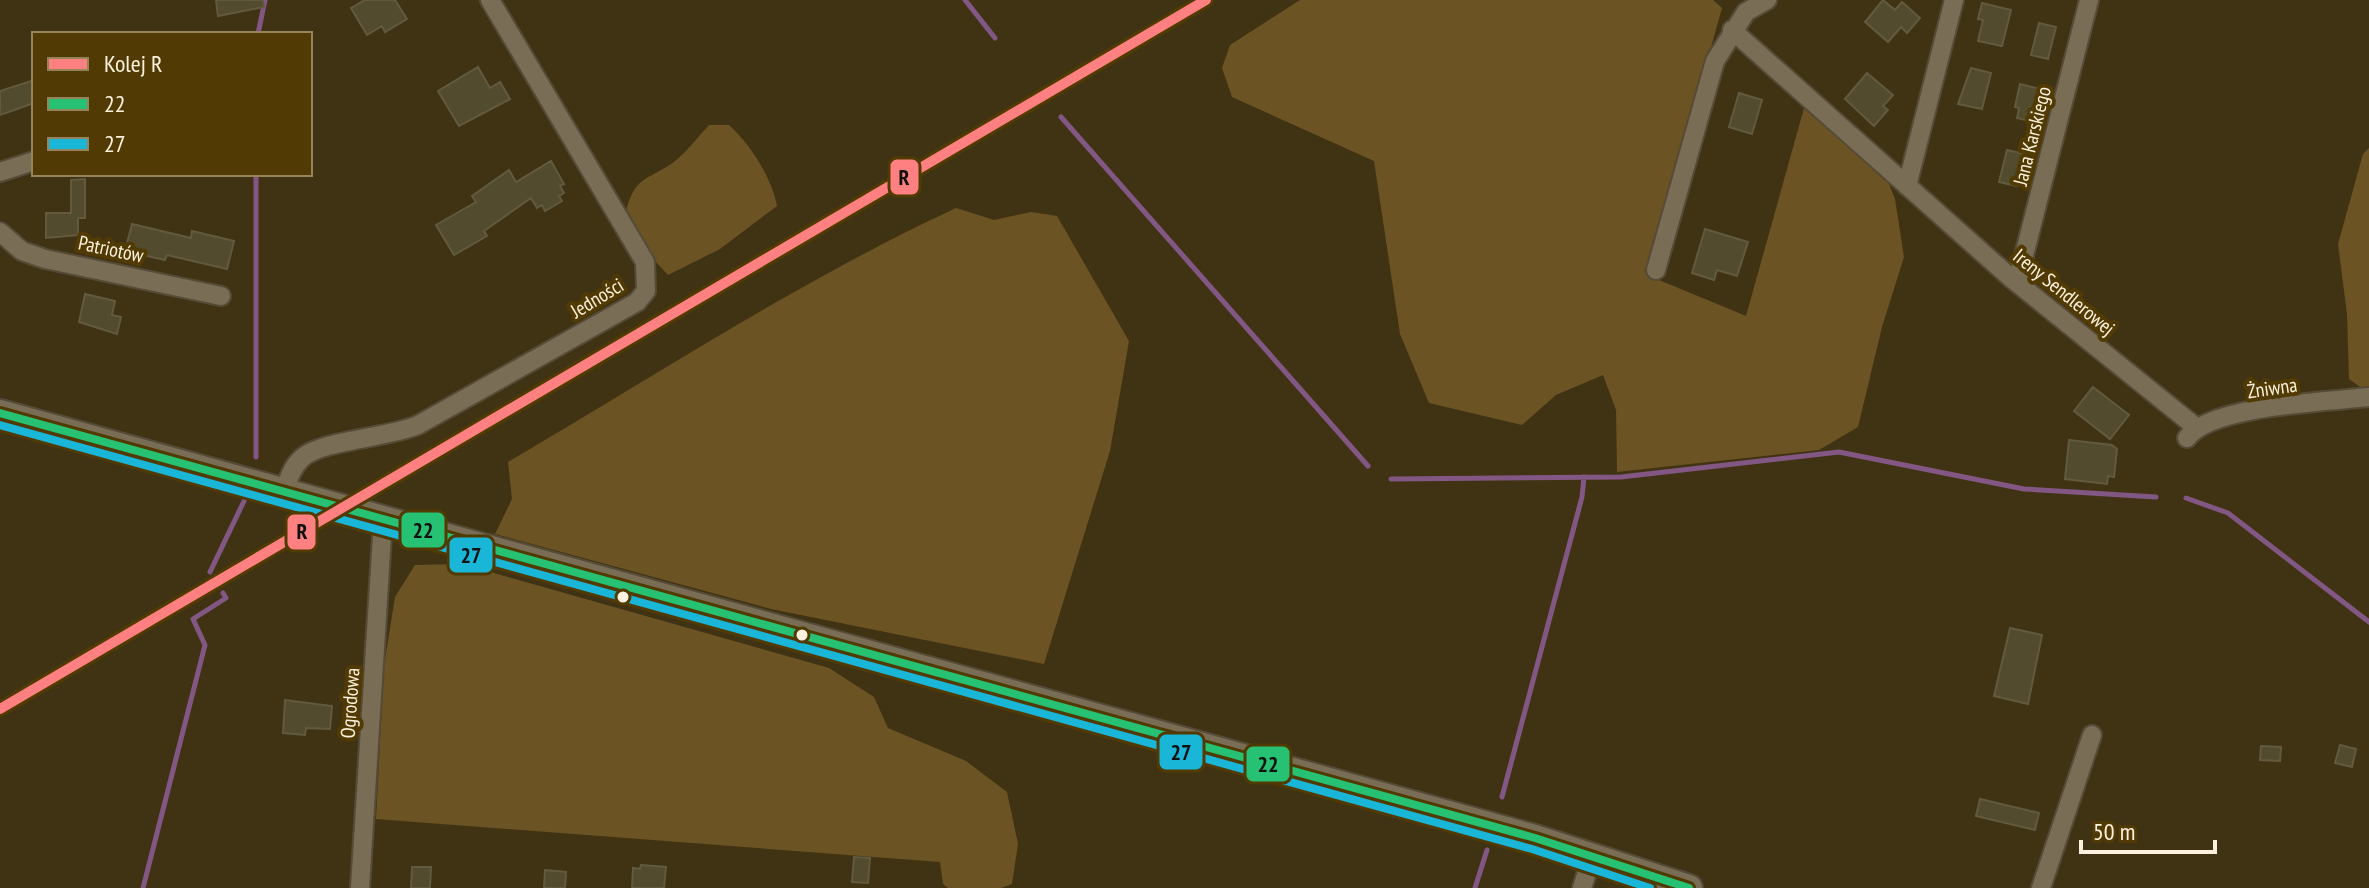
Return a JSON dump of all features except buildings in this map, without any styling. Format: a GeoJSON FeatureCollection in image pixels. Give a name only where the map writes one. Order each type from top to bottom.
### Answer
{"type":"FeatureCollection","features":[{"type":"Feature","properties":{"kind":"main road"},"geometry":{"type":"LineString","coordinates":[[0,413],[1592,856],[1689,888]]}},
{"type":"Feature","properties":{"kind":"street","name":"Jedności"},"geometry":{"type":"LineString","coordinates":[[284,492],[292,470],[313,451],[397,434],[418,425],[637,302],[646,291],[645,262],[490,0]]}},
{"type":"Feature","properties":{"kind":"street"},"geometry":{"type":"LineString","coordinates":[[1656,270],[1715,61],[1746,12],[1767,0]]}},
{"type":"Feature","properties":{"kind":"street"},"geometry":{"type":"LineString","coordinates":[[1907,186],[1954,0]]}},
{"type":"Feature","properties":{"kind":"street","name":"Jana Karskiego"},"geometry":{"type":"LineString","coordinates":[[2017,283],[2089,0]]}},
{"type":"Feature","properties":{"kind":"street","name":"Ireny Sendlerowej"},"geometry":{"type":"LineString","coordinates":[[1732,30],[2017,283],[2192,433]]}},
{"type":"Feature","properties":{"kind":"street"},"geometry":{"type":"LineString","coordinates":[[0,172],[32,162]]}},
{"type":"Feature","properties":{"kind":"street","name":"Patriotów"},"geometry":{"type":"LineString","coordinates":[[0,232],[22,251],[45,259],[221,296]]}},
{"type":"Feature","properties":{"kind":"street","name":"Żniwna"},"geometry":{"type":"LineString","coordinates":[[2192,433],[2237,415],[2369,397]]}},
{"type":"Feature","properties":{"kind":"street","name":"Ogrodowa"},"geometry":{"type":"LineString","coordinates":[[360,888],[383,520]]}},
{"type":"Feature","properties":{"kind":"street"},"geometry":{"type":"LineString","coordinates":[[2041,888],[2092,735]]}},
{"type":"Feature","properties":{"kind":"street"},"geometry":{"type":"LineString","coordinates":[[1582,888],[1592,856]]}},
{"type":"Feature","properties":{"kind":"shaded area"},"geometry":{"type":"Polygon","coordinates":[[[1300,0],[1713,0],[1722,8],[1647,275],[1746,316],[1806,101],[1877,153],[1895,199],[1904,257],[1882,327],[1858,427],[1819,450],[1617,472],[1616,410],[1603,375],[1556,395],[1522,425],[1429,403],[1400,334],[1374,161],[1232,97],[1222,68],[1230,45],[1300,0]]]}},
{"type":"Feature","properties":{"kind":"shaded area"},"geometry":{"type":"Polygon","coordinates":[[[709,125],[729,125],[745,142],[765,173],[777,206],[720,249],[668,275],[656,262],[626,210],[637,186],[679,158],[709,125]]]}},
{"type":"Feature","properties":{"kind":"shaded area"},"geometry":{"type":"Polygon","coordinates":[[[2369,148],[2367,392],[2349,379],[2347,314],[2338,244],[2363,154],[2369,148]]]}},
{"type":"Feature","properties":{"kind":"shaded area"},"geometry":{"type":"Polygon","coordinates":[[[956,208],[994,220],[1031,212],[1057,216],[1129,341],[1110,451],[1044,664],[771,609],[495,534],[512,499],[508,462],[785,297],[956,208]]]}},
{"type":"Feature","properties":{"kind":"shaded area"},"geometry":{"type":"Polygon","coordinates":[[[462,564],[829,668],[874,697],[888,728],[966,761],[1007,792],[1018,844],[1012,884],[1001,888],[948,888],[943,884],[940,862],[376,819],[384,666],[395,597],[415,565],[462,564]]]}},
{"type":"Feature","properties":{"kind":"waterway"},"geometry":{"type":"LineString","coordinates":[[258,32],[265,0]]}},
{"type":"Feature","properties":{"kind":"waterway"},"geometry":{"type":"LineString","coordinates":[[965,0],[995,38]]}},
{"type":"Feature","properties":{"kind":"waterway"},"geometry":{"type":"LineString","coordinates":[[1061,117],[1368,466]]}},
{"type":"Feature","properties":{"kind":"waterway"},"geometry":{"type":"LineString","coordinates":[[256,176],[256,457]]}},
{"type":"Feature","properties":{"kind":"waterway"},"geometry":{"type":"LineString","coordinates":[[1391,479],[1621,477],[1839,452],[2024,489],[2156,497]]}},
{"type":"Feature","properties":{"kind":"waterway"},"geometry":{"type":"LineString","coordinates":[[1502,797],[1582,497],[1584,477]]}},
{"type":"Feature","properties":{"kind":"waterway"},"geometry":{"type":"LineString","coordinates":[[2186,498],[2228,513],[2369,622]]}},
{"type":"Feature","properties":{"kind":"waterway"},"geometry":{"type":"LineString","coordinates":[[210,572],[245,499]]}},
{"type":"Feature","properties":{"kind":"waterway"},"geometry":{"type":"LineString","coordinates":[[143,888],[205,645],[193,619],[226,598],[223,593]]}},
{"type":"Feature","properties":{"kind":"waterway"},"geometry":{"type":"LineString","coordinates":[[1475,888],[1487,850]]}},
{"type":"Feature","properties":{"kind":"rail line","name":"R"},"geometry":{"type":"LineString","coordinates":[[0,709],[1206,0]]}},
{"type":"Feature","properties":{"kind":"transit line","name":"22"},"geometry":{"type":"LineString","coordinates":[[0,413],[1535,838],[1689,888]]}},
{"type":"Feature","properties":{"kind":"transit line","name":"27"},"geometry":{"type":"LineString","coordinates":[[0,425],[1532,849],[1650,888]]}}]}
